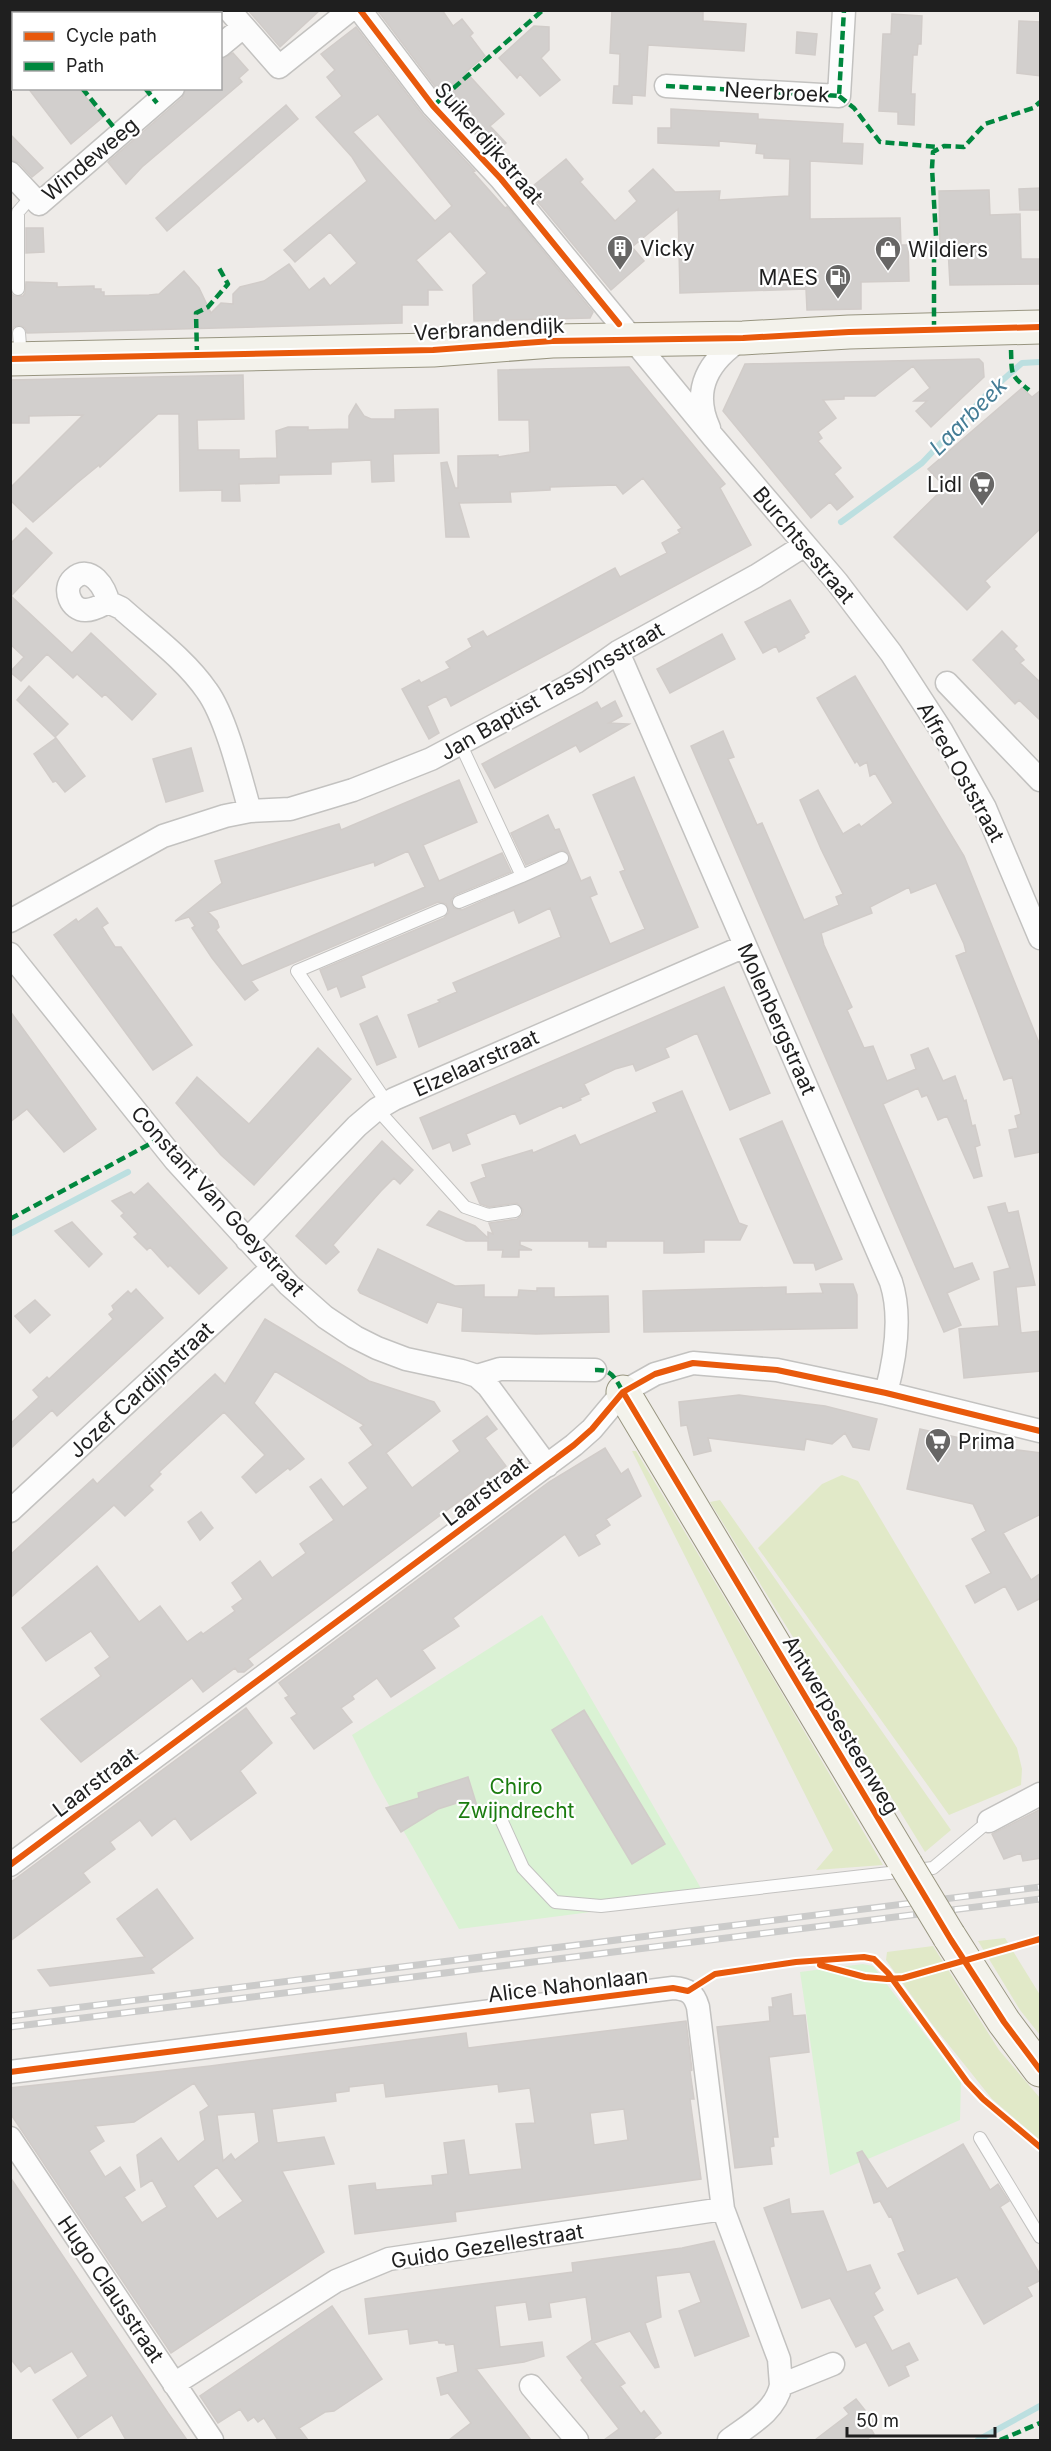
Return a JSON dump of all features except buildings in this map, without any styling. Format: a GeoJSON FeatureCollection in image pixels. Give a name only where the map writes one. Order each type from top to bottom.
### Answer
{"type":"FeatureCollection","features":[{"type":"Feature","properties":{"kind":"main road","name":"Verbrandendijk"},"geometry":{"type":"LineString","coordinates":[[17,350],[433,350],[527,343],[1041,327]]}},
{"type":"Feature","properties":{"kind":"main road","name":"Antwerpsesteenweg"},"geometry":{"type":"LineString","coordinates":[[623,1392],[949,1936],[1004,2022],[1041,2070]]}},
{"type":"Feature","properties":{"kind":"street"},"geometry":{"type":"LineString","coordinates":[[222,43],[236,19],[279,67],[350,10]]}},
{"type":"Feature","properties":{"kind":"street","name":"Suikerdijkstraat"},"geometry":{"type":"LineString","coordinates":[[360,10],[434,106],[501,180],[632,340]]}},
{"type":"Feature","properties":{"kind":"street","name":"Neerbroek"},"geometry":{"type":"LineString","coordinates":[[666,86],[839,96],[844,10]]}},
{"type":"Feature","properties":{"kind":"street","name":"Windeweeg"},"geometry":{"type":"LineString","coordinates":[[10,173],[39,204],[171,90]]}},
{"type":"Feature","properties":{"kind":"street","name":"Burchtsestraat"},"geometry":{"type":"LineString","coordinates":[[714,438],[704,416],[704,385],[712,364],[729,347],[743,338]]}},
{"type":"Feature","properties":{"kind":"street","name":"Burchtsestraat"},"geometry":{"type":"LineString","coordinates":[[632,340],[837,582],[891,653]]}},
{"type":"Feature","properties":{"kind":"street","name":"Jan Baptist Tassynsstraat"},"geometry":{"type":"LineString","coordinates":[[10,921],[163,837],[225,816],[250,811],[290,809],[353,790],[431,759],[576,682],[618,652],[756,576],[805,545]]}},
{"type":"Feature","properties":{"kind":"street"},"geometry":{"type":"LineString","coordinates":[[108,602],[121,608],[130,616],[194,674],[209,692],[221,718],[250,811]]}},
{"type":"Feature","properties":{"kind":"street","name":"Molenbergstraat"},"geometry":{"type":"LineString","coordinates":[[618,652],[891,1282],[896,1296],[895,1333],[892,1368],[886,1393]]}},
{"type":"Feature","properties":{"kind":"street","name":"Alfred Oststraat"},"geometry":{"type":"LineString","coordinates":[[891,653],[941,730],[985,808],[1039,930]]}},
{"type":"Feature","properties":{"kind":"street"},"geometry":{"type":"LineString","coordinates":[[947,683],[1041,780]]}},
{"type":"Feature","properties":{"kind":"street","name":"Elzelaarstraat"},"geometry":{"type":"LineString","coordinates":[[247,1240],[357,1126],[382,1106],[745,946]]}},
{"type":"Feature","properties":{"kind":"street","name":"Constant Van Goeystraat"},"geometry":{"type":"LineString","coordinates":[[10,954],[175,1160],[272,1268],[325,1317],[355,1337],[406,1359],[477,1376],[500,1369],[595,1370]]}},
{"type":"Feature","properties":{"kind":"street","name":"Jozef Cardijnstraat"},"geometry":{"type":"LineString","coordinates":[[10,1511],[272,1268]]}},
{"type":"Feature","properties":{"kind":"street","name":"Laarstraat"},"geometry":{"type":"LineString","coordinates":[[10,1865],[547,1466],[592,1429],[623,1392],[656,1374],[693,1363],[756,1366],[886,1393],[1041,1431]]}},
{"type":"Feature","properties":{"kind":"street"},"geometry":{"type":"LineString","coordinates":[[477,1376],[488,1386],[547,1466]]}},
{"type":"Feature","properties":{"kind":"street"},"geometry":{"type":"LineString","coordinates":[[988,1821],[1041,1794]]}},
{"type":"Feature","properties":{"kind":"street","name":"Alice Nahonlaan"},"geometry":{"type":"LineString","coordinates":[[10,2072],[673,1988],[688,1991],[695,1997],[698,2007],[723,2208]]}},
{"type":"Feature","properties":{"kind":"street","name":"Hugo Clausstraat"},"geometry":{"type":"LineString","coordinates":[[10,2138],[212,2440]]}},
{"type":"Feature","properties":{"kind":"street"},"geometry":{"type":"LineString","coordinates":[[723,2208],[779,2359],[781,2385],[779,2397],[773,2406],[729,2440]]}},
{"type":"Feature","properties":{"kind":"street","name":"Guido Gezellestraat"},"geometry":{"type":"LineString","coordinates":[[174,2384],[336,2281],[389,2259],[723,2208]]}},
{"type":"Feature","properties":{"kind":"street"},"geometry":{"type":"LineString","coordinates":[[781,2385],[834,2364]]}},
{"type":"Feature","properties":{"kind":"street"},"geometry":{"type":"LineString","coordinates":[[531,2386],[577,2440]]}},
{"type":"Feature","properties":{"kind":"lane"},"geometry":{"type":"LineString","coordinates":[[18,289],[18,212],[32,196]]}},
{"type":"Feature","properties":{"kind":"lane"},"geometry":{"type":"LineString","coordinates":[[460,743],[522,876]]}},
{"type":"Feature","properties":{"kind":"lane"},"geometry":{"type":"LineString","coordinates":[[459,902],[562,858]]}},
{"type":"Feature","properties":{"kind":"lane"},"geometry":{"type":"LineString","coordinates":[[441,910],[297,971],[382,1106],[465,1207],[488,1215],[515,1211]]}},
{"type":"Feature","properties":{"kind":"lane"},"geometry":{"type":"LineString","coordinates":[[499,1815],[523,1868],[555,1902],[601,1906],[933,1868],[988,1821]]}},
{"type":"Feature","properties":{"kind":"lane"},"geometry":{"type":"LineString","coordinates":[[980,2138],[1041,2237]]}},
{"type":"Feature","properties":{"kind":"green space"},"geometry":{"type":"Polygon","coordinates":[[[632,1451],[636,1451],[883,1865],[816,1870],[833,1850],[632,1451]]]}},
{"type":"Feature","properties":{"kind":"green space"},"geometry":{"type":"Polygon","coordinates":[[[842,1475],[858,1481],[1017,1748],[1022,1769],[1021,1785],[949,1815],[758,1548],[822,1484],[842,1475]]]}},
{"type":"Feature","properties":{"kind":"green space"},"geometry":{"type":"Polygon","coordinates":[[[720,1500],[951,1830],[925,1852],[710,1502],[720,1500]]]}},
{"type":"Feature","properties":{"kind":"green space","name":"Chiro Zwijndrecht"},"geometry":{"type":"Polygon","coordinates":[[[542,1615],[706,1897],[459,1929],[373,1777],[352,1735],[542,1615]]]}},
{"type":"Feature","properties":{"kind":"green space"},"geometry":{"type":"Polygon","coordinates":[[[1005,1938],[1040,1995],[1040,2035],[1020,2010],[978,1941],[1005,1938]]]}},
{"type":"Feature","properties":{"kind":"green space"},"geometry":{"type":"Polygon","coordinates":[[[933,1946],[999,2050],[1040,2098],[1040,2140],[992,2099],[932,2024],[886,1960],[887,1952],[933,1946]]]}},
{"type":"Feature","properties":{"kind":"green space"},"geometry":{"type":"Polygon","coordinates":[[[863,1964],[873,1966],[961,2082],[960,2120],[830,2175],[800,1972],[863,1964]]]}},
{"type":"Feature","properties":{"kind":"waterway","name":"Laarbeek"},"geometry":{"type":"LineString","coordinates":[[841,522],[922,463],[989,392],[1022,363],[1040,362]]}},
{"type":"Feature","properties":{"kind":"waterway","name":"Laarbeek"},"geometry":{"type":"LineString","coordinates":[[10,1234],[128,1172]]}},
{"type":"Feature","properties":{"kind":"waterway"},"geometry":{"type":"LineString","coordinates":[[978,2440],[1040,2406]]}},
{"type":"Feature","properties":{"kind":"railway"},"geometry":{"type":"LineString","coordinates":[[10,2016],[1040,1887]]}},
{"type":"Feature","properties":{"kind":"railway"},"geometry":{"type":"LineString","coordinates":[[10,2027],[1040,1899]]}},
{"type":"Feature","properties":{"kind":"marked path"},"geometry":{"type":"LineString","coordinates":[[433,106],[543,10]]}},
{"type":"Feature","properties":{"kind":"marked path"},"geometry":{"type":"LineString","coordinates":[[666,86],[839,96],[844,10]]}},
{"type":"Feature","properties":{"kind":"marked path"},"geometry":{"type":"LineString","coordinates":[[84,90],[120,135]]}},
{"type":"Feature","properties":{"kind":"marked path"},"geometry":{"type":"LineString","coordinates":[[147,90],[157,103]]}},
{"type":"Feature","properties":{"kind":"marked path"},"geometry":{"type":"LineString","coordinates":[[839,96],[854,108],[880,142],[939,147]]}},
{"type":"Feature","properties":{"kind":"marked path"},"geometry":{"type":"LineString","coordinates":[[934,330],[934,244],[936,236],[933,152],[944,146],[964,147],[985,124],[1033,108],[1040,102]]}},
{"type":"Feature","properties":{"kind":"marked path"},"geometry":{"type":"LineString","coordinates":[[197,355],[196,313],[208,307],[228,284],[219,268]]}},
{"type":"Feature","properties":{"kind":"marked path"},"geometry":{"type":"LineString","coordinates":[[1011,350],[1013,373],[1029,390]]}},
{"type":"Feature","properties":{"kind":"marked path"},"geometry":{"type":"LineString","coordinates":[[10,1219],[159,1139]]}},
{"type":"Feature","properties":{"kind":"marked path"},"geometry":{"type":"LineString","coordinates":[[595,1370],[609,1373],[623,1392]]}},
{"type":"Feature","properties":{"kind":"marked path"},"geometry":{"type":"LineString","coordinates":[[1000,2440],[1040,2423]]}},
{"type":"Feature","properties":{"kind":"cycle path"},"geometry":{"type":"LineString","coordinates":[[360,10],[433,106],[501,179],[619,324]]}},
{"type":"Feature","properties":{"kind":"cycle path"},"geometry":{"type":"LineString","coordinates":[[10,359],[433,350],[552,341],[743,338],[849,332],[1040,327]]}},
{"type":"Feature","properties":{"kind":"cycle path"},"geometry":{"type":"LineString","coordinates":[[10,1865],[574,1445],[592,1429],[623,1392],[655,1374],[693,1363],[777,1370],[886,1393],[1040,1431]]}},
{"type":"Feature","properties":{"kind":"cycle path"},"geometry":{"type":"LineString","coordinates":[[623,1392],[951,1940],[1004,2022],[1040,2070]]}},
{"type":"Feature","properties":{"kind":"cycle path"},"geometry":{"type":"LineString","coordinates":[[820,1965],[865,1977],[903,1978],[1040,1939]]}},
{"type":"Feature","properties":{"kind":"cycle path"},"geometry":{"type":"LineString","coordinates":[[10,2072],[673,1988],[688,1991],[715,1974],[796,1962],[864,1957],[874,1959],[888,1973],[967,2082],[983,2099],[1040,2147]]}},
{"type":"Feature","properties":{"kind":"place","name":"Vicky"},"geometry":{"type":"Point","coordinates":[620,271]}},
{"type":"Feature","properties":{"kind":"place","name":"Wildiers"},"geometry":{"type":"Point","coordinates":[888,272]}},
{"type":"Feature","properties":{"kind":"place","name":"MAES"},"geometry":{"type":"Point","coordinates":[838,300]}},
{"type":"Feature","properties":{"kind":"place","name":"Lidl"},"geometry":{"type":"Point","coordinates":[982,507]}},
{"type":"Feature","properties":{"kind":"place","name":"Prima"},"geometry":{"type":"Point","coordinates":[938,1464]}}]}
